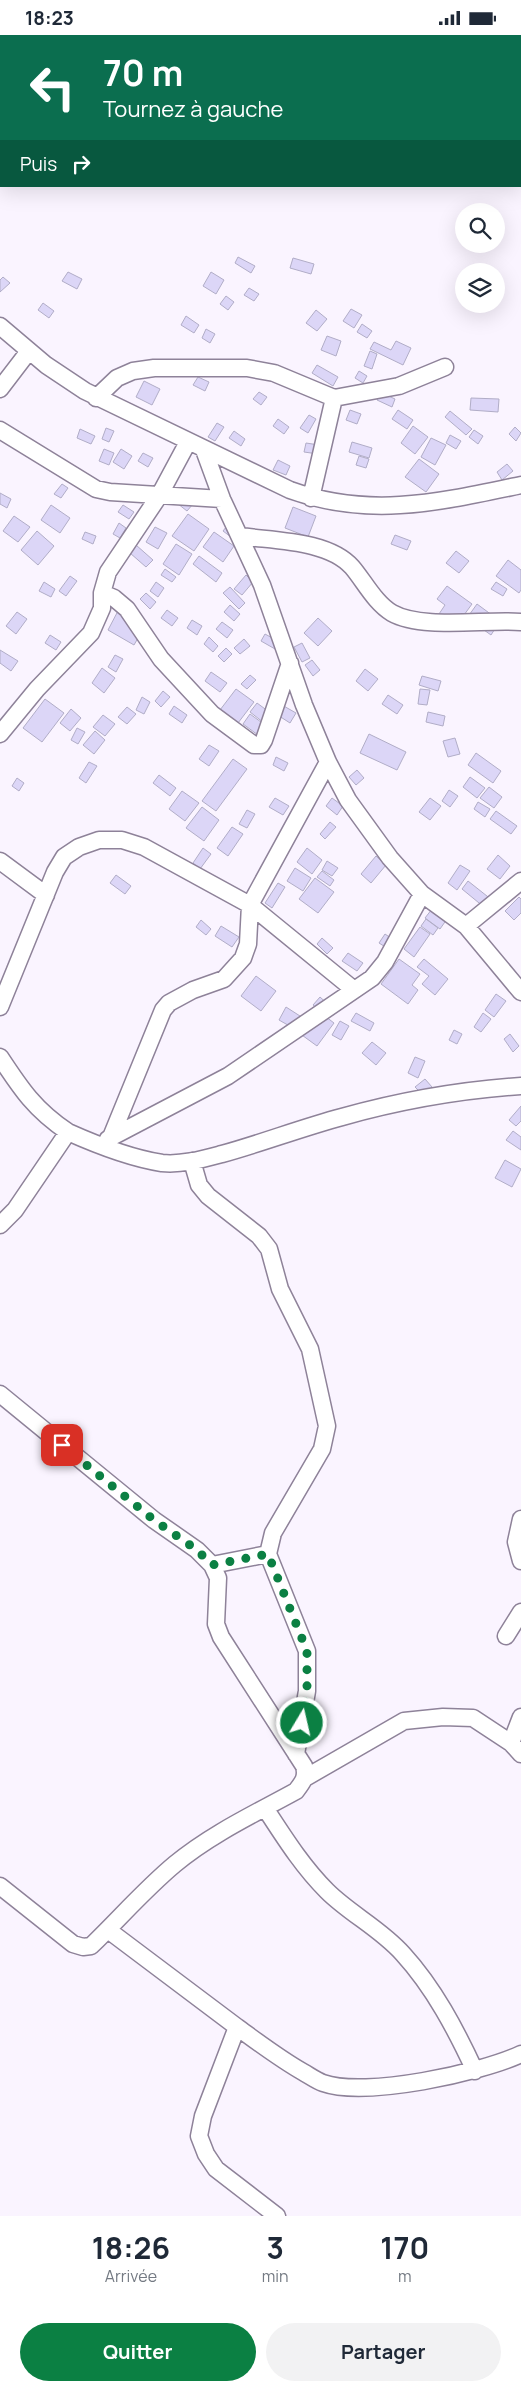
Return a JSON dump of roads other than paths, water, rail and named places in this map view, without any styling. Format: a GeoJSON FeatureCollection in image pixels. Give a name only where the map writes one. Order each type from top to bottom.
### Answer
{"type":"FeatureCollection","features":[{"type":"Feature","properties":{"kind":"street"},"geometry":{"type":"LineString","coordinates":[[0,326],[46,365],[96,398],[204,450],[311,498],[363,507],[454,500],[521,485]]}},
{"type":"Feature","properties":{"kind":"street"},"geometry":{"type":"LineString","coordinates":[[0,389],[29,351]]}},
{"type":"Feature","properties":{"kind":"street"},"geometry":{"type":"LineString","coordinates":[[96,398],[117,378],[133,371],[163,368],[247,368],[274,373],[334,398],[399,385],[445,367]]}},
{"type":"Feature","properties":{"kind":"street"},"geometry":{"type":"LineString","coordinates":[[311,498],[334,398]]}},
{"type":"Feature","properties":{"kind":"street"},"geometry":{"type":"LineString","coordinates":[[0,430],[96,489],[159,496],[222,499]]}},
{"type":"Feature","properties":{"kind":"street"},"geometry":{"type":"LineString","coordinates":[[0,734],[37,689],[91,633],[102,608],[102,593],[108,572],[159,496],[188,442]]}},
{"type":"Feature","properties":{"kind":"street"},"geometry":{"type":"LineString","coordinates":[[204,450],[222,499],[262,585],[304,705],[328,762],[348,800],[390,858],[422,894],[466,926],[521,992]]}},
{"type":"Feature","properties":{"kind":"street"},"geometry":{"type":"LineString","coordinates":[[240,536],[324,548],[351,565],[391,612],[409,619],[427,622],[521,622]]}},
{"type":"Feature","properties":{"kind":"street"},"geometry":{"type":"LineString","coordinates":[[102,593],[114,598],[127,609],[162,659],[212,714],[254,745],[260,745],[264,740],[290,663]]}},
{"type":"Feature","properties":{"kind":"street"},"geometry":{"type":"LineString","coordinates":[[104,1141],[162,1010],[169,1003],[193,990],[224,979],[237,967],[248,944],[250,905],[328,762]]}},
{"type":"Feature","properties":{"kind":"street"},"geometry":{"type":"LineString","coordinates":[[0,1007],[46,895],[64,857],[79,847],[99,840],[122,840],[144,847],[250,905],[353,989]]}},
{"type":"Feature","properties":{"kind":"street"},"geometry":{"type":"LineString","coordinates":[[0,861],[46,895]]}},
{"type":"Feature","properties":{"kind":"street"},"geometry":{"type":"LineString","coordinates":[[466,926],[521,881]]}},
{"type":"Feature","properties":{"kind":"street"},"geometry":{"type":"LineString","coordinates":[[104,1141],[228,1076],[372,977],[385,962],[422,894]]}},
{"type":"Feature","properties":{"kind":"street"},"geometry":{"type":"LineString","coordinates":[[0,1057],[27,1097],[51,1120],[68,1132],[104,1141],[162,1163],[192,1161],[391,1105],[488,1088],[521,1086]]}},
{"type":"Feature","properties":{"kind":"street"},"geometry":{"type":"LineString","coordinates":[[0,1225],[15,1210],[68,1132]]}},
{"type":"Feature","properties":{"kind":"street"},"geometry":{"type":"LineString","coordinates":[[192,1161],[199,1185],[208,1196],[258,1235],[269,1249],[280,1289],[310,1349],[327,1426],[322,1449],[273,1533],[268,1554],[307,1651],[307,1691],[296,1755]]}},
{"type":"Feature","properties":{"kind":"street"},"geometry":{"type":"LineString","coordinates":[[0,1394],[154,1520],[197,1550],[212,1565],[218,1578],[216,1623],[221,1637],[304,1766],[305,1778]]}},
{"type":"Feature","properties":{"kind":"street"},"geometry":{"type":"LineString","coordinates":[[521,1519],[516,1542],[521,1561]]}},
{"type":"Feature","properties":{"kind":"street"},"geometry":{"type":"LineString","coordinates":[[212,1565],[268,1554]]}},
{"type":"Feature","properties":{"kind":"street"},"geometry":{"type":"LineString","coordinates":[[506,1636],[521,1612]]}},
{"type":"Feature","properties":{"kind":"street"},"geometry":{"type":"LineString","coordinates":[[0,1886],[73,1944],[83,1947],[91,1946],[148,1888],[177,1862],[296,1791],[305,1778],[404,1721],[443,1717],[473,1718],[516,1748],[521,1717]]}},
{"type":"Feature","properties":{"kind":"street"},"geometry":{"type":"LineString","coordinates":[[265,1808],[295,1855],[328,1892],[374,1928],[403,1954],[442,2007],[475,2071]]}},
{"type":"Feature","properties":{"kind":"street"},"geometry":{"type":"LineString","coordinates":[[108,1930],[283,2061],[323,2083],[372,2087],[475,2071],[521,2054]]}},
{"type":"Feature","properties":{"kind":"street"},"geometry":{"type":"LineString","coordinates":[[237,2027],[203,2116],[199,2136],[206,2154],[216,2169],[277,2216]]}}]}
